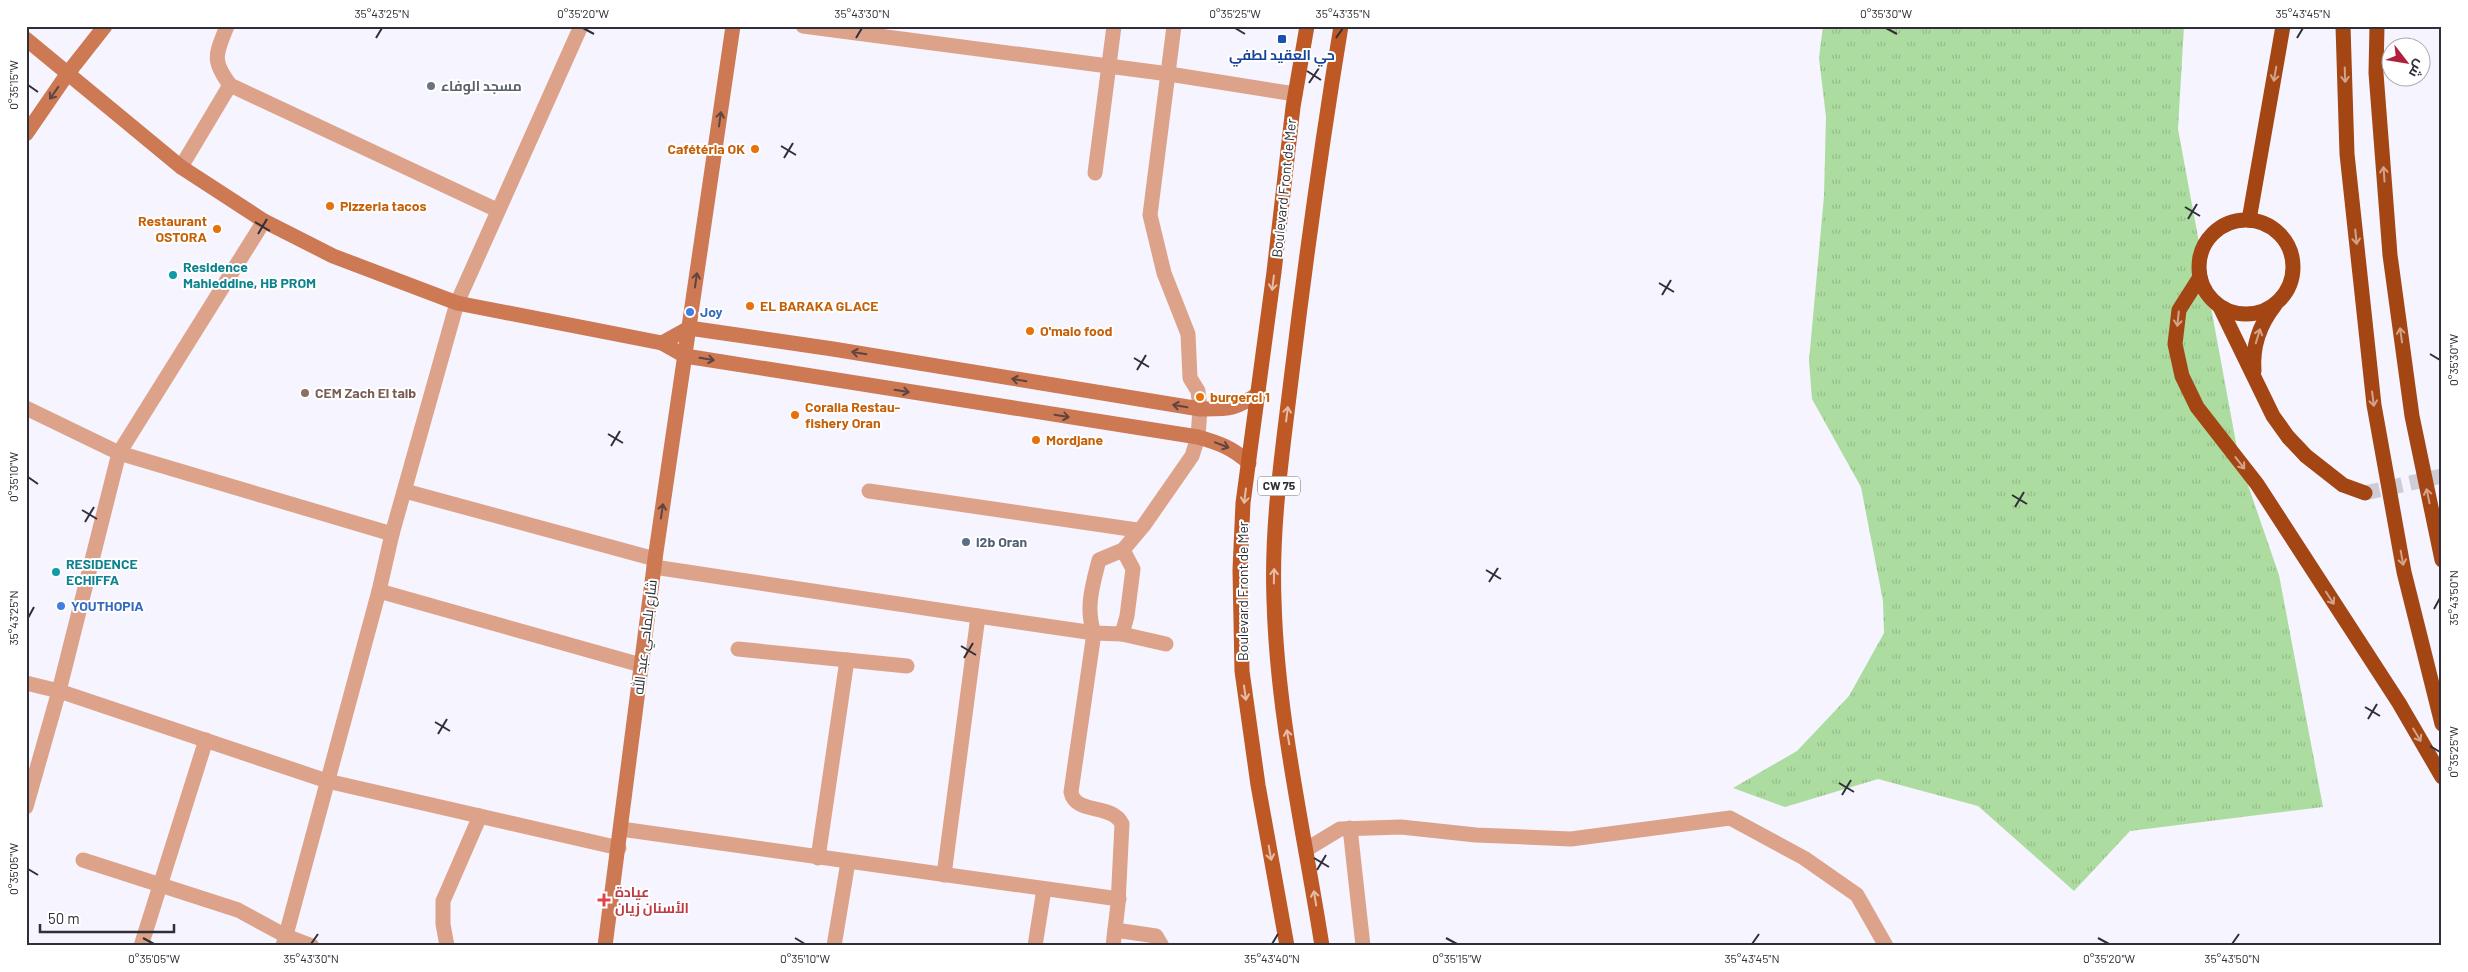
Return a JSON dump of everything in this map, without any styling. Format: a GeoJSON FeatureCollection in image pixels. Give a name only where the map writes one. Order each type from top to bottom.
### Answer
{"type":"FeatureCollection","features":[{"type":"Feature","properties":{"kind":"highway"},"geometry":{"type":"LineString","coordinates":[[2249,220],[2283,26]]}},
{"type":"Feature","properties":{"kind":"highway"},"geometry":{"type":"LineString","coordinates":[[2343,26],[2347,154],[2374,405],[2404,572],[2442,724]]}},
{"type":"Feature","properties":{"kind":"highway"},"geometry":{"type":"LineString","coordinates":[[2377,26],[2376,74],[2390,255],[2412,416],[2442,560]]}},
{"type":"Feature","properties":{"kind":"highway"},"geometry":{"type":"LineString","coordinates":[[2255,375],[2254,356],[2257,336],[2266,318],[2285,293],[2293,270],[2288,246],[2272,228],[2261,222],[2249,220],[2236,221],[2225,225],[2206,242],[2199,265],[2200,277],[2204,288],[2220,307],[2255,375],[2273,416],[2288,438],[2306,456],[2343,485],[2365,493]]}},
{"type":"Feature","properties":{"kind":"highway"},"geometry":{"type":"LineString","coordinates":[[2200,277],[2179,310],[2175,344],[2182,376],[2197,407],[2257,484],[2399,704],[2442,777]]}},
{"type":"Feature","properties":{"kind":"highway"},"geometry":{"type":"LineString","coordinates":[[2220,307],[2243,314],[2256,313],[2277,302]]}},
{"type":"Feature","properties":{"kind":"main road","name":"Boulevard Front de Mer"},"geometry":{"type":"LineString","coordinates":[[1287,946],[1258,785],[1242,671],[1240,570],[1244,503],[1295,94],[1307,26]]}},
{"type":"Feature","properties":{"kind":"main road","name":"CW 75"},"geometry":{"type":"LineString","coordinates":[[1322,946],[1281,698],[1274,600],[1274,528],[1303,279],[1320,153],[1341,26]]}},
{"type":"Feature","properties":{"kind":"street"},"geometry":{"type":"LineString","coordinates":[[26,134],[68,73],[105,26]]}},
{"type":"Feature","properties":{"kind":"street"},"geometry":{"type":"LineString","coordinates":[[227,26],[216,57],[220,73],[230,86],[497,210]]}},
{"type":"Feature","properties":{"kind":"street"},"geometry":{"type":"LineString","coordinates":[[284,941],[379,591],[392,534],[406,491],[457,303],[580,26]]}},
{"type":"Feature","properties":{"kind":"street","name":"شارع بلماحي عبد الله"},"geometry":{"type":"LineString","coordinates":[[605,946],[654,563],[733,26]]}},
{"type":"Feature","properties":{"kind":"street"},"geometry":{"type":"LineString","coordinates":[[803,26],[1169,74],[1295,94]]}},
{"type":"Feature","properties":{"kind":"street"},"geometry":{"type":"LineString","coordinates":[[1095,173],[1114,26]]}},
{"type":"Feature","properties":{"kind":"street"},"geometry":{"type":"LineString","coordinates":[[1113,946],[1119,899],[1122,824],[1114,814],[1078,804],[1072,797],[1071,792],[1094,633],[1089,620],[1091,592],[1099,560],[1123,550],[1192,456],[1198,437],[1200,409],[1198,391],[1190,378],[1188,334],[1164,273],[1150,215],[1174,26]]}},
{"type":"Feature","properties":{"kind":"street"},"geometry":{"type":"LineString","coordinates":[[26,39],[181,167],[264,221],[333,256],[457,303],[662,343],[685,356],[1198,437],[1224,444],[1236,451],[1249,464]]}},
{"type":"Feature","properties":{"kind":"street"},"geometry":{"type":"LineString","coordinates":[[181,167],[230,86]]}},
{"type":"Feature","properties":{"kind":"street"},"geometry":{"type":"LineString","coordinates":[[26,807],[59,691],[119,453],[264,221]]}},
{"type":"Feature","properties":{"kind":"street"},"geometry":{"type":"LineString","coordinates":[[662,343],[688,328],[833,349],[1200,409],[1231,409],[1244,404],[1258,393]]}},
{"type":"Feature","properties":{"kind":"street"},"geometry":{"type":"LineString","coordinates":[[26,408],[119,453],[392,534]]}},
{"type":"Feature","properties":{"kind":"street"},"geometry":{"type":"LineString","coordinates":[[406,491],[654,563],[978,616],[1094,633],[1122,634],[1166,644]]}},
{"type":"Feature","properties":{"kind":"street"},"geometry":{"type":"LineString","coordinates":[[869,491],[1138,530]]}},
{"type":"Feature","properties":{"kind":"street"},"geometry":{"type":"LineString","coordinates":[[1122,634],[1127,616],[1133,569],[1123,550]]}},
{"type":"Feature","properties":{"kind":"street"},"geometry":{"type":"LineString","coordinates":[[379,591],[641,665]]}},
{"type":"Feature","properties":{"kind":"street"},"geometry":{"type":"LineString","coordinates":[[944,875],[978,616]]}},
{"type":"Feature","properties":{"kind":"street"},"geometry":{"type":"LineString","coordinates":[[738,649],[907,666]]}},
{"type":"Feature","properties":{"kind":"street"},"geometry":{"type":"LineString","coordinates":[[818,858],[847,660]]}},
{"type":"Feature","properties":{"kind":"street"},"geometry":{"type":"LineString","coordinates":[[26,683],[59,691],[327,781],[619,848]]}},
{"type":"Feature","properties":{"kind":"street"},"geometry":{"type":"LineString","coordinates":[[141,946],[206,740]]}},
{"type":"Feature","properties":{"kind":"street"},"geometry":{"type":"LineString","coordinates":[[447,946],[443,924],[443,901],[480,816]]}},
{"type":"Feature","properties":{"kind":"street"},"geometry":{"type":"LineString","coordinates":[[1307,849],[1340,829],[1350,828],[1401,828],[1476,835],[1572,839],[1730,818],[1804,858],[1857,895],[1886,946]]}},
{"type":"Feature","properties":{"kind":"street"},"geometry":{"type":"LineString","coordinates":[[1350,828],[1363,946]]}},
{"type":"Feature","properties":{"kind":"street"},"geometry":{"type":"LineString","coordinates":[[621,829],[1119,899]]}},
{"type":"Feature","properties":{"kind":"street"},"geometry":{"type":"LineString","coordinates":[[83,860],[238,910],[284,941],[312,946]]}},
{"type":"Feature","properties":{"kind":"street"},"geometry":{"type":"LineString","coordinates":[[834,946],[848,862]]}},
{"type":"Feature","properties":{"kind":"street"},"geometry":{"type":"LineString","coordinates":[[1036,946],[1044,889]]}},
{"type":"Feature","properties":{"kind":"street"},"geometry":{"type":"LineString","coordinates":[[1115,930],[1156,936],[1162,946]]}},
{"type":"Feature","properties":{"kind":"green space"},"geometry":{"type":"Polygon","coordinates":[[[1823,26],[2184,26],[2178,129],[2239,459],[2279,575],[2323,807],[2130,831],[2074,891],[1978,806],[1878,779],[1785,807],[1733,788],[1797,751],[1849,696],[1884,633],[1883,601],[1861,487],[1812,399],[1809,361],[1824,196],[1826,117],[1819,58],[1823,26]]]}},
{"type":"Feature","properties":{"kind":"tunnel"},"geometry":{"type":"LineString","coordinates":[[2365,493],[2442,476]]}},
{"type":"Feature","properties":{"kind":"place","name":"حي العقيد لطفي"},"geometry":{"type":"Point","coordinates":[1282,39]}},
{"type":"Feature","properties":{"kind":"place","name":"مسجد الوفاء"},"geometry":{"type":"Point","coordinates":[431,86]}},
{"type":"Feature","properties":{"kind":"place","name":"Cafétéria OK"},"geometry":{"type":"Point","coordinates":[755,149]}},
{"type":"Feature","properties":{"kind":"place","name":"Pizzeria tacos"},"geometry":{"type":"Point","coordinates":[330,206]}},
{"type":"Feature","properties":{"kind":"place","name":"Restaurant OSTORA"},"geometry":{"type":"Point","coordinates":[217,229]}},
{"type":"Feature","properties":{"kind":"place","name":"Residence Mahieddine, HB PROM"},"geometry":{"type":"Point","coordinates":[173,275]}},
{"type":"Feature","properties":{"kind":"place","name":"EL BARAKA GLACE"},"geometry":{"type":"Point","coordinates":[750,306]}},
{"type":"Feature","properties":{"kind":"place","name":"Joy"},"geometry":{"type":"Point","coordinates":[690,312]}},
{"type":"Feature","properties":{"kind":"place","name":"O'malo food"},"geometry":{"type":"Point","coordinates":[1030,331]}},
{"type":"Feature","properties":{"kind":"place","name":"CEM Zach El taib"},"geometry":{"type":"Point","coordinates":[305,393]}},
{"type":"Feature","properties":{"kind":"place","name":"burgerci 1"},"geometry":{"type":"Point","coordinates":[1200,397]}},
{"type":"Feature","properties":{"kind":"place","name":"Coralia Restau- fishery Oran"},"geometry":{"type":"Point","coordinates":[795,415]}},
{"type":"Feature","properties":{"kind":"place","name":"Mordjane"},"geometry":{"type":"Point","coordinates":[1036,440]}},
{"type":"Feature","properties":{"kind":"place","name":"i2b Oran"},"geometry":{"type":"Point","coordinates":[966,542]}},
{"type":"Feature","properties":{"kind":"place","name":"RESIDENCE ECHIFFA"},"geometry":{"type":"Point","coordinates":[56,572]}},
{"type":"Feature","properties":{"kind":"place","name":"YOUTHOPIA"},"geometry":{"type":"Point","coordinates":[61,606]}},
{"type":"Feature","properties":{"kind":"place","name":"عيادة الأسنان زيان"},"geometry":{"type":"Point","coordinates":[604,900]}}]}
